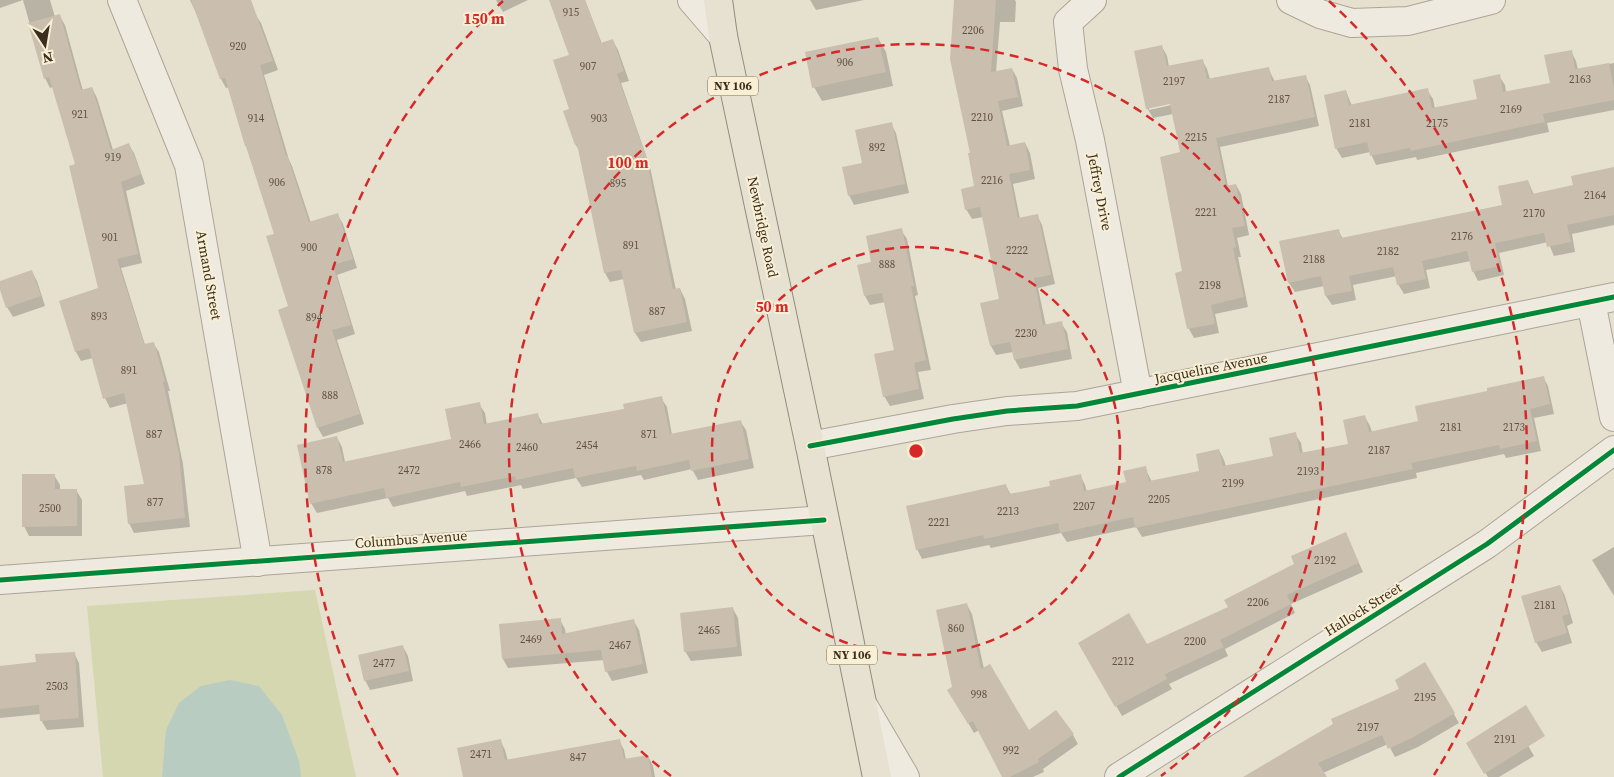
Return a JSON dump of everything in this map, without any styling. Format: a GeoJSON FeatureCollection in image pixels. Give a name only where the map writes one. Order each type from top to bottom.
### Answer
{"type":"FeatureCollection","features":[{"type":"Feature","properties":{"kind":"main road","name":"Newbridge Road"},"geometry":{"type":"LineString","coordinates":[[718,0],[723,36],[810,446],[876,777]]}},
{"type":"Feature","properties":{"kind":"street","name":"Armand Street"},"geometry":{"type":"LineString","coordinates":[[122,0],[189,165],[258,562]]}},
{"type":"Feature","properties":{"kind":"street"},"geometry":{"type":"LineString","coordinates":[[692,0],[723,36]]}},
{"type":"Feature","properties":{"kind":"street","name":"Jeffrey Drive"},"geometry":{"type":"LineString","coordinates":[[1092,0],[1068,22],[1072,60],[1090,140],[1138,394]]}},
{"type":"Feature","properties":{"kind":"street"},"geometry":{"type":"LineString","coordinates":[[1291,0],[1320,14],[1352,22],[1408,21],[1483,1]]}},
{"type":"Feature","properties":{"kind":"street"},"geometry":{"type":"LineString","coordinates":[[1603,300],[1614,416]]}},
{"type":"Feature","properties":{"kind":"street","name":"Jacqueline Avenue"},"geometry":{"type":"LineString","coordinates":[[810,446],[953,419],[1007,411],[1077,406],[1603,300]]}},
{"type":"Feature","properties":{"kind":"street","name":"Hallock Street"},"geometry":{"type":"LineString","coordinates":[[1119,777],[1487,544],[1614,450]]}},
{"type":"Feature","properties":{"kind":"street","name":"Columbus Avenue"},"geometry":{"type":"LineString","coordinates":[[0,580],[824,520]]}},
{"type":"Feature","properties":{"kind":"street"},"geometry":{"type":"LineString","coordinates":[[862,703],[905,777]]}},
{"type":"Feature","properties":{"kind":"green space"},"geometry":{"type":"Polygon","coordinates":[[[315,590],[356,777],[103,777],[87,606],[315,590]]]}},
{"type":"Feature","properties":{"kind":"shaded area"},"geometry":{"type":"Polygon","coordinates":[[[230,680],[259,686],[282,715],[299,761],[301,777],[162,777],[166,730],[179,703],[201,686],[230,680]]]}},
{"type":"Feature","properties":{"kind":"building"},"geometry":{"type":"Polygon","coordinates":[[[191,0],[251,0],[273,61],[260,65],[286,156],[309,222],[338,213],[353,259],[333,265],[351,325],[332,330],[360,414],[317,428],[278,310],[288,306],[266,236],[274,234],[225,78],[220,79],[191,0]]]}},
{"type":"Feature","properties":{"kind":"building"},"geometry":{"type":"Polygon","coordinates":[[[549,0],[585,0],[601,43],[613,39],[624,71],[617,74],[646,156],[673,289],[680,288],[687,322],[634,333],[621,270],[604,273],[577,144],[575,145],[563,111],[569,109],[553,60],[569,55],[549,0]]]}},
{"type":"Feature","properties":{"kind":"building"},"geometry":{"type":"Polygon","coordinates":[[[954,0],[996,0],[991,72],[1012,68],[1018,97],[998,101],[1007,146],[1025,142],[1030,170],[1009,174],[1018,218],[1038,214],[1051,275],[1034,278],[1043,325],[1062,321],[1068,349],[1014,360],[1010,342],[990,346],[980,303],[999,299],[980,207],[965,210],[961,189],[974,186],[968,153],[970,153],[950,59],[954,0]]]}},
{"type":"Feature","properties":{"kind":"building"},"geometry":{"type":"Polygon","coordinates":[[[60,14],[81,90],[92,87],[111,150],[129,143],[141,174],[121,182],[138,254],[117,259],[144,344],[154,342],[165,381],[163,382],[179,453],[185,518],[128,524],[124,486],[144,484],[124,393],[103,399],[89,348],[75,352],[59,301],[98,288],[69,166],[75,164],[49,77],[44,79],[28,23],[60,14]]]}},
{"type":"Feature","properties":{"kind":"building"},"geometry":{"type":"Polygon","coordinates":[[[878,37],[886,72],[812,88],[805,52],[878,37]]]}},
{"type":"Feature","properties":{"kind":"building"},"geometry":{"type":"Polygon","coordinates":[[[1162,45],[1167,66],[1203,59],[1207,79],[1269,67],[1272,81],[1306,75],[1315,117],[1216,138],[1226,186],[1236,184],[1245,226],[1232,228],[1236,247],[1233,248],[1244,297],[1211,305],[1215,324],[1187,329],[1175,273],[1182,271],[1160,157],[1180,152],[1170,104],[1146,109],[1134,51],[1162,45]]]}},
{"type":"Feature","properties":{"kind":"building"},"geometry":{"type":"Polygon","coordinates":[[[1572,50],[1575,69],[1609,63],[1614,100],[1543,114],[1545,122],[1411,151],[1410,148],[1370,156],[1367,142],[1335,149],[1324,95],[1346,90],[1349,105],[1428,88],[1432,108],[1477,99],[1473,80],[1500,74],[1503,92],[1550,83],[1544,55],[1572,50]]]}},
{"type":"Feature","properties":{"kind":"building"},"geometry":{"type":"Polygon","coordinates":[[[892,122],[905,184],[848,196],[842,167],[862,163],[855,130],[892,122]]]}},
{"type":"Feature","properties":{"kind":"building"},"geometry":{"type":"Polygon","coordinates":[[[1614,167],[1614,215],[1567,225],[1571,242],[1547,247],[1544,233],[1495,243],[1500,266],[1472,272],[1467,251],[1422,261],[1426,279],[1397,285],[1393,267],[1349,276],[1352,291],[1325,296],[1321,276],[1288,283],[1279,241],[1339,229],[1341,238],[1502,205],[1498,186],[1528,180],[1532,194],[1573,185],[1571,176],[1614,167]]]}},
{"type":"Feature","properties":{"kind":"building"},"geometry":{"type":"Polygon","coordinates":[[[902,228],[914,286],[911,286],[926,360],[914,363],[919,389],[883,397],[874,354],[894,350],[882,293],[864,296],[857,265],[871,262],[866,236],[902,228]]]}},
{"type":"Feature","properties":{"kind":"building"},"geometry":{"type":"Polygon","coordinates":[[[32,270],[41,296],[6,308],[0,290],[0,281],[32,270]]]}},
{"type":"Feature","properties":{"kind":"building"},"geometry":{"type":"Polygon","coordinates":[[[1544,376],[1550,404],[1530,409],[1537,441],[1500,449],[1499,445],[1411,463],[1413,469],[1135,528],[1133,517],[1060,533],[1058,523],[984,539],[983,535],[916,550],[906,506],[1006,484],[1009,494],[1050,486],[1049,481],[1081,474],[1084,491],[1126,482],[1123,471],[1146,466],[1149,481],[1199,471],[1196,454],[1219,449],[1223,466],[1273,456],[1269,438],[1296,432],[1300,453],[1348,444],[1343,420],[1365,415],[1369,432],[1418,421],[1415,406],[1487,391],[1487,388],[1544,376]]]}},
{"type":"Feature","properties":{"kind":"building"},"geometry":{"type":"Polygon","coordinates":[[[662,396],[670,434],[741,420],[749,459],[691,471],[689,460],[637,471],[636,466],[575,478],[573,468],[516,480],[515,476],[461,487],[460,482],[386,498],[384,488],[310,504],[297,445],[337,436],[343,462],[451,439],[445,409],[480,402],[484,424],[538,413],[540,424],[624,409],[623,404],[662,396]]]}},
{"type":"Feature","properties":{"kind":"building"},"geometry":{"type":"Polygon","coordinates":[[[22,474],[55,474],[55,489],[77,489],[77,526],[22,527],[22,474]]]}},
{"type":"Feature","properties":{"kind":"building"},"geometry":{"type":"Polygon","coordinates":[[[1346,532],[1359,563],[1287,595],[1291,604],[1220,640],[1224,647],[1165,674],[1167,679],[1115,707],[1078,643],[1129,613],[1147,644],[1228,607],[1224,600],[1294,564],[1291,556],[1346,532]]]}},
{"type":"Feature","properties":{"kind":"building"},"geometry":{"type":"Polygon","coordinates":[[[1560,585],[1569,614],[1562,616],[1567,633],[1535,643],[1521,596],[1560,585]]]}},
{"type":"Feature","properties":{"kind":"building"},"geometry":{"type":"Polygon","coordinates":[[[967,603],[981,669],[990,664],[1029,730],[1056,710],[1074,734],[1038,759],[1039,762],[1010,777],[1002,777],[973,721],[968,724],[947,690],[952,687],[936,610],[967,603]]]}},
{"type":"Feature","properties":{"kind":"building"},"geometry":{"type":"Polygon","coordinates":[[[733,607],[737,647],[684,652],[680,613],[733,607]]]}},
{"type":"Feature","properties":{"kind":"building"},"geometry":{"type":"Polygon","coordinates":[[[561,618],[562,634],[634,619],[643,664],[605,672],[601,650],[502,659],[499,624],[561,618]]]}},
{"type":"Feature","properties":{"kind":"building"},"geometry":{"type":"Polygon","coordinates":[[[403,645],[409,671],[364,681],[358,655],[403,645]]]}},
{"type":"Feature","properties":{"kind":"building"},"geometry":{"type":"Polygon","coordinates":[[[75,652],[79,718],[40,721],[39,705],[0,709],[0,666],[36,662],[35,654],[75,652]]]}},
{"type":"Feature","properties":{"kind":"building"},"geometry":{"type":"Polygon","coordinates":[[[1425,662],[1455,713],[1412,738],[1388,749],[1382,735],[1318,763],[1327,777],[1243,777],[1333,724],[1331,719],[1399,689],[1395,680],[1425,662]]]}},
{"type":"Feature","properties":{"kind":"building"},"geometry":{"type":"Polygon","coordinates":[[[1526,705],[1545,736],[1484,774],[1466,743],[1526,705]]]}},
{"type":"Feature","properties":{"kind":"building"},"geometry":{"type":"Polygon","coordinates":[[[501,739],[505,760],[620,739],[624,759],[648,755],[652,777],[463,777],[457,748],[501,739]]]}},
{"type":"Feature","properties":{"kind":"cycle path"},"geometry":{"type":"LineString","coordinates":[[810,446],[953,419],[1007,411],[1077,406],[1614,297]]}},
{"type":"Feature","properties":{"kind":"cycle path"},"geometry":{"type":"LineString","coordinates":[[1119,777],[1487,544],[1614,450]]}},
{"type":"Feature","properties":{"kind":"cycle path"},"geometry":{"type":"LineString","coordinates":[[0,580],[824,520]]}}]}
